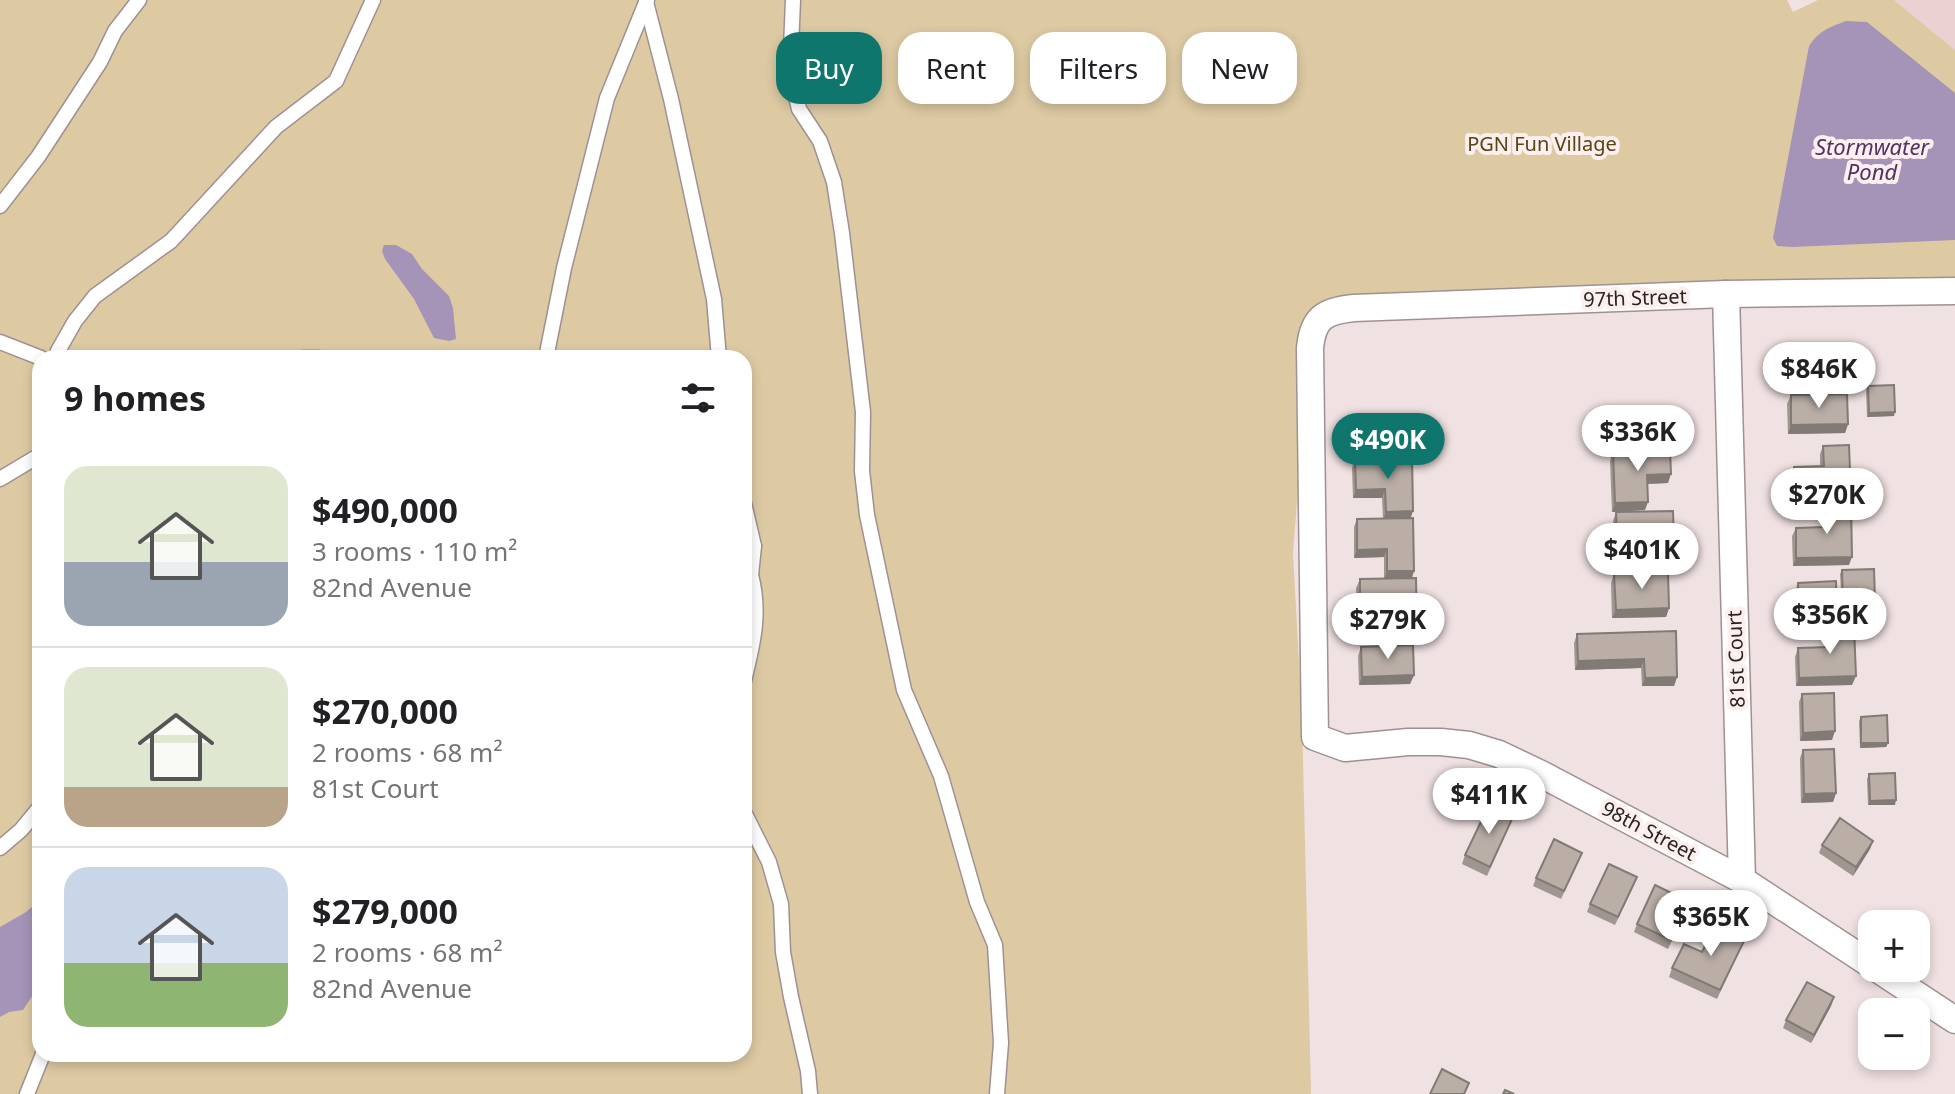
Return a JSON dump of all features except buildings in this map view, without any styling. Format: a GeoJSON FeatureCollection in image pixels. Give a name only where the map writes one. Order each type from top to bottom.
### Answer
{"type":"FeatureCollection","features":[{"type":"Feature","properties":{"kind":"street","name":"97th Street"},"geometry":{"type":"LineString","coordinates":[[1315,737],[1310,348],[1314,328],[1326,314],[1354,308],[1726,294],[1955,291]]}},
{"type":"Feature","properties":{"kind":"street","name":"81st Court"},"geometry":{"type":"LineString","coordinates":[[1726,294],[1742,880]]}},
{"type":"Feature","properties":{"kind":"street","name":"98th Street"},"geometry":{"type":"LineString","coordinates":[[1315,737],[1345,748],[1441,742],[1469,745],[1499,754],[1742,880],[1858,956]]}},
{"type":"Feature","properties":{"kind":"street","name":"98th Street"},"geometry":{"type":"LineString","coordinates":[[1897,982],[1955,1020]]}},
{"type":"Feature","properties":{"kind":"lane"},"geometry":{"type":"LineString","coordinates":[[0,206],[38,157],[100,62],[115,31],[139,0]]}},
{"type":"Feature","properties":{"kind":"lane"},"geometry":{"type":"LineString","coordinates":[[57,350],[95,296],[171,241],[276,127],[336,81],[373,0]]}},
{"type":"Feature","properties":{"kind":"lane"},"geometry":{"type":"LineString","coordinates":[[793,0],[790,72],[799,109],[820,141],[834,182],[863,412],[862,471],[867,515],[904,690],[941,776],[977,902],[995,945],[1001,1043],[997,1094]]}},
{"type":"Feature","properties":{"kind":"lane"},"geometry":{"type":"LineString","coordinates":[[548,350],[564,268],[607,98],[646,1]]}},
{"type":"Feature","properties":{"kind":"lane"},"geometry":{"type":"LineString","coordinates":[[646,1],[671,99],[714,299],[718,350]]}},
{"type":"Feature","properties":{"kind":"lane"},"geometry":{"type":"LineString","coordinates":[[0,342],[32,350]]}},
{"type":"Feature","properties":{"kind":"lane"},"geometry":{"type":"LineString","coordinates":[[0,479],[32,460]]}},
{"type":"Feature","properties":{"kind":"lane"},"geometry":{"type":"LineString","coordinates":[[752,581],[756,621],[752,641]]}},
{"type":"Feature","properties":{"kind":"lane"},"geometry":{"type":"LineString","coordinates":[[0,848],[32,817]]}},
{"type":"Feature","properties":{"kind":"lane"},"geometry":{"type":"LineString","coordinates":[[752,828],[769,862],[781,904],[783,952],[810,1094]]}},
{"type":"Feature","properties":{"kind":"lane"},"geometry":{"type":"LineString","coordinates":[[27,1094],[40,1062]]}},
{"type":"Feature","properties":{"kind":"shaded area"},"geometry":{"type":"Polygon","coordinates":[[[1894,0],[1955,0],[1955,50],[1894,0]]]}},
{"type":"Feature","properties":{"kind":"green space","name":"PGN Fun Village"},"geometry":{"type":"Polygon","coordinates":[[[0,0],[1787,0],[1793,12],[1818,0],[1894,0],[1955,50],[1955,279],[1412,291],[1345,297],[1329,303],[1300,462],[1293,554],[1302,717],[1311,1094],[0,1094],[0,0]]]}},
{"type":"Feature","properties":{"kind":"water","name":"Stormwater Pond"},"geometry":{"type":"Polygon","coordinates":[[[1846,21],[1867,22],[1955,93],[1955,240],[1792,247],[1777,246],[1773,238],[1809,46],[1825,30],[1846,21]]]}},
{"type":"Feature","properties":{"kind":"water"},"geometry":{"type":"Polygon","coordinates":[[[384,245],[396,245],[412,254],[422,269],[449,296],[456,339],[434,338],[414,299],[385,259],[382,251],[384,245]]]}},
{"type":"Feature","properties":{"kind":"water"},"geometry":{"type":"Polygon","coordinates":[[[32,907],[32,996],[23,1010],[0,1017],[0,927],[32,907]]]}}]}
